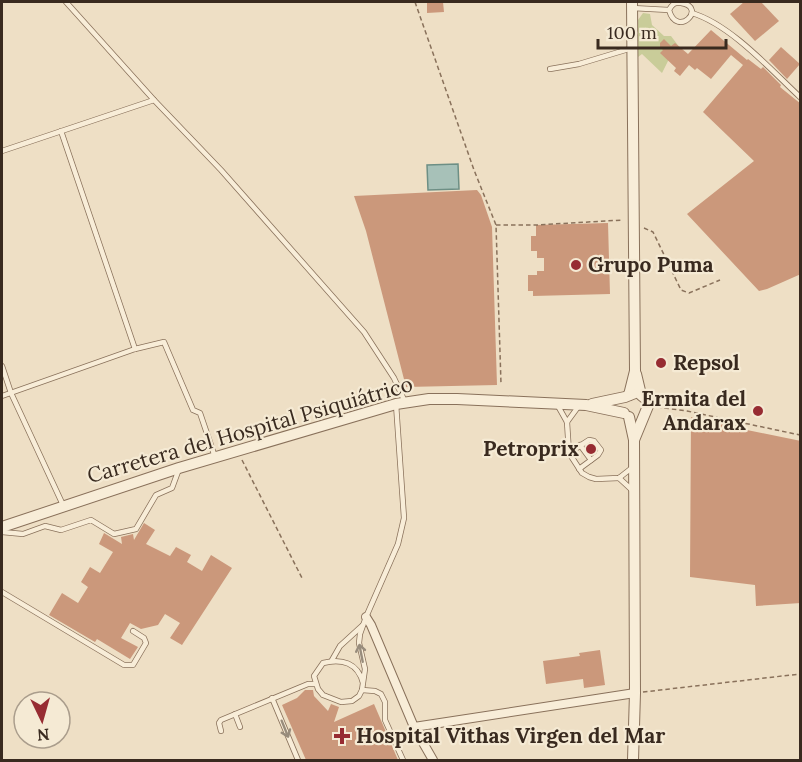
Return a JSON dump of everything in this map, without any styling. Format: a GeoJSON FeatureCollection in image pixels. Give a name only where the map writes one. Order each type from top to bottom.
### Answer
{"type":"FeatureCollection","features":[{"type":"Feature","properties":{"kind":"street"},"geometry":{"type":"LineString","coordinates":[[632,5],[635,371],[641,395],[646,399],[646,410],[634,440]]}},
{"type":"Feature","properties":{"kind":"street"},"geometry":{"type":"LineString","coordinates":[[633,760],[634,440],[622,406],[635,371]]}},
{"type":"Feature","properties":{"kind":"street"},"geometry":{"type":"LineString","coordinates":[[583,405],[641,395]]}},
{"type":"Feature","properties":{"kind":"street","name":"Carretera del Hospital Psiquiátrico"},"geometry":{"type":"LineString","coordinates":[[2,527],[179,468],[401,403],[457,399],[583,405]]}},
{"type":"Feature","properties":{"kind":"street"},"geometry":{"type":"LineString","coordinates":[[583,405],[637,418],[646,410]]}},
{"type":"Feature","properties":{"kind":"street"},"geometry":{"type":"LineString","coordinates":[[365,620],[414,727],[433,760]]}},
{"type":"Feature","properties":{"kind":"street"},"geometry":{"type":"LineString","coordinates":[[414,727],[635,693]]}},
{"type":"Feature","properties":{"kind":"lane"},"geometry":{"type":"LineString","coordinates":[[66,2],[221,170],[364,332],[394,378],[401,403],[404,518],[398,544],[365,620],[359,643],[364,669],[363,690],[352,701],[341,702],[323,695],[315,684],[314,676],[323,663],[332,660],[345,661],[354,666],[363,683]]}},
{"type":"Feature","properties":{"kind":"lane"},"geometry":{"type":"LineString","coordinates":[[675,2],[684,3],[690,7],[692,13],[686,21],[676,21],[671,16],[669,10],[675,2]]}},
{"type":"Feature","properties":{"kind":"lane"},"geometry":{"type":"LineString","coordinates":[[632,5],[669,10]]}},
{"type":"Feature","properties":{"kind":"lane"},"geometry":{"type":"LineString","coordinates":[[692,13],[708,18],[725,30],[801,97]]}},
{"type":"Feature","properties":{"kind":"lane"},"geometry":{"type":"LineString","coordinates":[[550,69],[579,64],[632,48]]}},
{"type":"Feature","properties":{"kind":"lane"},"geometry":{"type":"LineString","coordinates":[[2,151],[154,100]]}},
{"type":"Feature","properties":{"kind":"lane"},"geometry":{"type":"LineString","coordinates":[[61,131],[135,349]]}},
{"type":"Feature","properties":{"kind":"lane"},"geometry":{"type":"LineString","coordinates":[[2,396],[135,349],[164,342],[193,410],[200,413],[216,457]]}},
{"type":"Feature","properties":{"kind":"lane"},"geometry":{"type":"LineString","coordinates":[[2,366],[11,393],[63,505]]}},
{"type":"Feature","properties":{"kind":"lane"},"geometry":{"type":"LineString","coordinates":[[556,404],[567,422],[568,453],[579,469],[589,477],[619,478],[634,466]]}},
{"type":"Feature","properties":{"kind":"lane"},"geometry":{"type":"LineString","coordinates":[[567,422],[583,405]]}},
{"type":"Feature","properties":{"kind":"lane"},"geometry":{"type":"LineString","coordinates":[[568,453],[589,440],[594,441],[601,450],[598,455],[579,469]]}},
{"type":"Feature","properties":{"kind":"lane"},"geometry":{"type":"LineString","coordinates":[[580,445],[591,460]]}},
{"type":"Feature","properties":{"kind":"lane"},"geometry":{"type":"LineString","coordinates":[[2,532],[23,534],[45,526],[61,530],[91,520],[114,534],[136,529],[156,495],[172,488],[179,468]]}},
{"type":"Feature","properties":{"kind":"lane"},"geometry":{"type":"LineString","coordinates":[[619,478],[635,493]]}},
{"type":"Feature","properties":{"kind":"lane"},"geometry":{"type":"LineString","coordinates":[[2,592],[124,665],[133,665],[146,643],[144,638],[133,631]]}},
{"type":"Feature","properties":{"kind":"lane"},"geometry":{"type":"LineString","coordinates":[[332,660],[340,646],[365,620]]}},
{"type":"Feature","properties":{"kind":"lane"},"geometry":{"type":"LineString","coordinates":[[221,731],[219,723],[221,720],[308,684],[315,684]]}},
{"type":"Feature","properties":{"kind":"lane"},"geometry":{"type":"LineString","coordinates":[[363,690],[381,694],[385,702],[385,720],[403,760]]}},
{"type":"Feature","properties":{"kind":"lane"},"geometry":{"type":"LineString","coordinates":[[272,698],[298,760]]}},
{"type":"Feature","properties":{"kind":"lane"},"geometry":{"type":"LineString","coordinates":[[235,714],[240,728]]}},
{"type":"Feature","properties":{"kind":"path"},"geometry":{"type":"LineString","coordinates":[[415,2],[474,170],[496,225],[501,384]]}},
{"type":"Feature","properties":{"kind":"path"},"geometry":{"type":"LineString","coordinates":[[496,225],[634,224],[653,232],[681,290],[689,293],[720,280]]}},
{"type":"Feature","properties":{"kind":"path"},"geometry":{"type":"LineString","coordinates":[[646,410],[687,411],[801,435]]}},
{"type":"Feature","properties":{"kind":"path"},"geometry":{"type":"LineString","coordinates":[[237,451],[303,580]]}},
{"type":"Feature","properties":{"kind":"path"},"geometry":{"type":"LineString","coordinates":[[635,693],[801,674]]}},
{"type":"Feature","properties":{"kind":"green space"},"geometry":{"type":"Polygon","coordinates":[[[643,13],[650,14],[652,25],[664,36],[671,36],[680,48],[668,61],[662,73],[642,54],[638,57],[638,20],[643,13]]]}},
{"type":"Feature","properties":{"kind":"water"},"geometry":{"type":"Polygon","coordinates":[[[458,164],[459,189],[428,190],[427,165],[458,164]]]}},
{"type":"Feature","properties":{"kind":"building"},"geometry":{"type":"Polygon","coordinates":[[[427,2],[443,2],[444,12],[427,13],[427,2]]]}},
{"type":"Feature","properties":{"kind":"building"},"geometry":{"type":"Polygon","coordinates":[[[744,2],[761,2],[779,21],[755,41],[730,14],[744,2]]]}},
{"type":"Feature","properties":{"kind":"building"},"geometry":{"type":"Polygon","coordinates":[[[711,30],[747,60],[761,69],[763,67],[781,85],[780,87],[801,104],[801,274],[759,291],[687,214],[754,161],[703,112],[743,65],[731,55],[711,79],[689,65],[680,76],[674,71],[676,68],[660,53],[663,50],[660,43],[664,39],[671,46],[675,43],[688,54],[711,30]]]}},
{"type":"Feature","properties":{"kind":"building"},"geometry":{"type":"Polygon","coordinates":[[[781,47],[800,64],[787,79],[769,60],[781,47]]]}},
{"type":"Feature","properties":{"kind":"building"},"geometry":{"type":"Polygon","coordinates":[[[477,190],[481,195],[492,227],[497,385],[406,387],[366,231],[354,196],[477,190]]]}},
{"type":"Feature","properties":{"kind":"building","name":"Grupo Puma"},"geometry":{"type":"Polygon","coordinates":[[[608,223],[610,294],[533,296],[533,291],[528,291],[528,275],[537,275],[537,271],[544,271],[544,258],[537,258],[537,251],[531,251],[531,236],[536,236],[536,225],[608,223]]]}},
{"type":"Feature","properties":{"kind":"building"},"geometry":{"type":"Polygon","coordinates":[[[691,417],[747,427],[747,430],[801,441],[801,603],[756,606],[755,585],[690,577],[691,417]]]}},
{"type":"Feature","properties":{"kind":"building"},"geometry":{"type":"Polygon","coordinates":[[[144,523],[155,530],[146,544],[170,556],[176,547],[191,555],[187,562],[202,571],[211,555],[232,568],[182,645],[170,638],[180,623],[165,614],[158,625],[141,629],[130,623],[121,638],[138,647],[130,659],[97,639],[95,642],[49,615],[62,593],[78,603],[88,587],[81,582],[90,567],[100,573],[113,552],[99,544],[104,533],[122,544],[121,537],[133,534],[134,540],[144,523]]]}},
{"type":"Feature","properties":{"kind":"building"},"geometry":{"type":"Polygon","coordinates":[[[600,650],[605,685],[584,688],[583,679],[546,684],[543,661],[580,656],[579,653],[600,650]]]}},
{"type":"Feature","properties":{"kind":"building","name":"Hospital Vithas Virgen del Mar"},"geometry":{"type":"Polygon","coordinates":[[[305,690],[313,690],[314,696],[328,711],[331,704],[339,707],[334,722],[374,704],[398,760],[306,760],[282,705],[297,698],[305,690]]]}},
{"type":"Feature","properties":{"kind":"place","name":"Grupo Puma"},"geometry":{"type":"Point","coordinates":[576,265]}},
{"type":"Feature","properties":{"kind":"place","name":"Repsol"},"geometry":{"type":"Point","coordinates":[661,363]}},
{"type":"Feature","properties":{"kind":"place","name":"Ermita del Andarax"},"geometry":{"type":"Point","coordinates":[758,411]}},
{"type":"Feature","properties":{"kind":"place","name":"Petroprix"},"geometry":{"type":"Point","coordinates":[591,449]}},
{"type":"Feature","properties":{"kind":"place","name":"Hospital Vithas Virgen del Mar"},"geometry":{"type":"Point","coordinates":[342,736]}}]}
